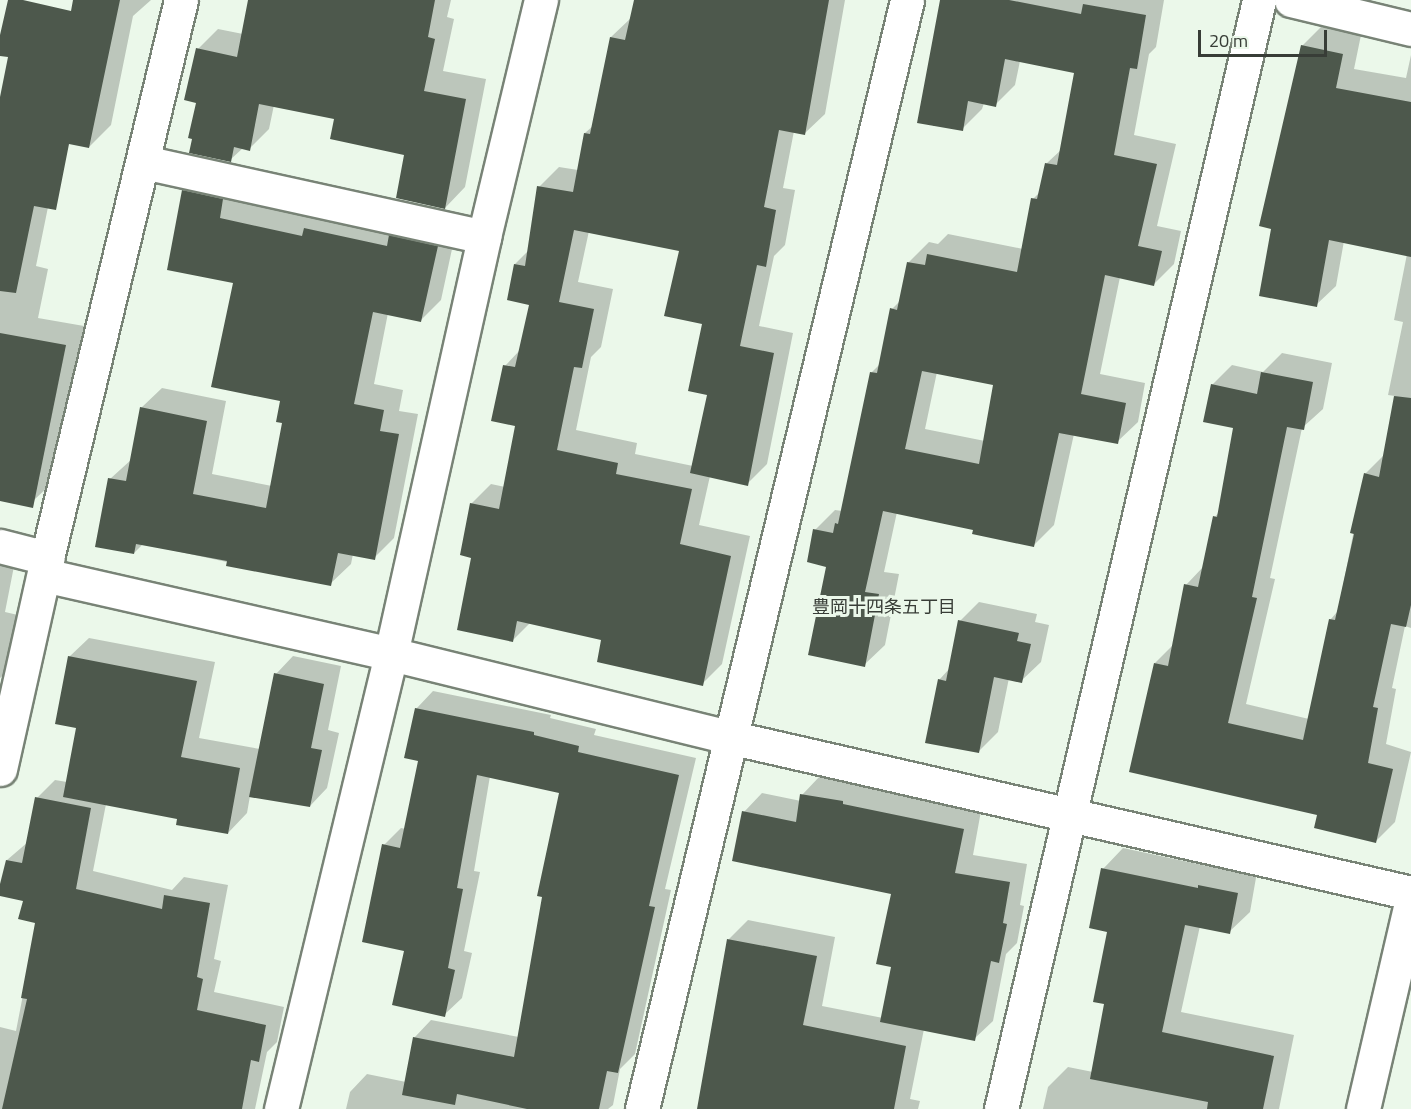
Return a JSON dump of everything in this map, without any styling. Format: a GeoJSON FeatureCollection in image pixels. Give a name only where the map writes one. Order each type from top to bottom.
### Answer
{"type":"FeatureCollection","features":[{"type":"Feature","properties":{"kind":"street"},"geometry":{"type":"LineString","coordinates":[[0,769],[45,566],[181,0]]}},
{"type":"Feature","properties":{"kind":"street"},"geometry":{"type":"LineString","coordinates":[[281,1109],[391,654],[484,237],[541,0]]}},
{"type":"Feature","properties":{"kind":"street"},"geometry":{"type":"LineString","coordinates":[[642,1109],[729,737],[907,0]]}},
{"type":"Feature","properties":{"kind":"street"},"geometry":{"type":"LineString","coordinates":[[1001,1109],[1259,0]]}},
{"type":"Feature","properties":{"kind":"street"},"geometry":{"type":"LineString","coordinates":[[1291,0],[1411,29]]}},
{"type":"Feature","properties":{"kind":"street"},"geometry":{"type":"LineString","coordinates":[[143,162],[484,237]]}},
{"type":"Feature","properties":{"kind":"street"},"geometry":{"type":"LineString","coordinates":[[0,546],[45,566],[391,654],[729,737],[1071,813],[1411,893]]}},
{"type":"Feature","properties":{"kind":"street"},"geometry":{"type":"LineString","coordinates":[[1363,1109],[1411,903]]}},
{"type":"Feature","properties":{"kind":"building"},"geometry":{"type":"Polygon","coordinates":[[[8,0],[23,0],[71,11],[73,0],[120,0],[89,148],[69,144],[56,210],[34,206],[16,293],[0,291],[0,97],[8,57],[0,56],[0,35],[8,0]]]}},
{"type":"Feature","properties":{"kind":"building"},"geometry":{"type":"Polygon","coordinates":[[[248,0],[435,0],[428,37],[435,39],[424,91],[466,99],[445,209],[396,198],[404,155],[330,139],[334,119],[259,104],[250,151],[234,147],[231,162],[189,153],[192,139],[188,138],[196,103],[184,100],[196,48],[237,57],[248,0]]]}},
{"type":"Feature","properties":{"kind":"building"},"geometry":{"type":"Polygon","coordinates":[[[634,0],[829,0],[805,135],[779,130],[764,207],[776,210],[766,267],[757,265],[740,346],[774,353],[748,486],[690,473],[707,395],[688,391],[702,324],[664,316],[679,251],[574,230],[559,302],[594,309],[582,368],[574,367],[557,450],[618,463],[616,474],[692,489],[680,544],[731,556],[703,686],[597,662],[601,640],[517,621],[513,642],[457,630],[471,558],[460,555],[470,503],[499,509],[515,426],[491,421],[503,365],[515,367],[529,305],[507,300],[514,264],[525,266],[537,186],[573,192],[584,133],[590,134],[610,37],[625,40],[634,0]]]}},
{"type":"Feature","properties":{"kind":"building"},"geometry":{"type":"Polygon","coordinates":[[[940,0],[1009,0],[1081,14],[1083,4],[1146,15],[1137,69],[1130,68],[1114,155],[1157,164],[1138,246],[1162,251],[1154,286],[1105,275],[1081,394],[1126,403],[1118,444],[1059,433],[1034,547],[972,534],[973,530],[883,511],[865,592],[879,594],[865,667],[808,655],[826,567],[807,562],[813,529],[833,533],[835,523],[838,524],[870,372],[877,373],[890,308],[897,310],[907,262],[925,265],[927,254],[1017,272],[1031,198],[1037,199],[1045,163],[1057,165],[1074,73],[1005,59],[996,107],[968,101],[963,131],[917,123],[940,0]],[[922,371],[905,449],[979,464],[993,385],[922,371]]]}},
{"type":"Feature","properties":{"kind":"building"},"geometry":{"type":"Polygon","coordinates":[[[1301,45],[1343,54],[1336,88],[1411,102],[1411,257],[1329,240],[1317,307],[1259,296],[1271,229],[1259,226],[1301,45]]]}},
{"type":"Feature","properties":{"kind":"building"},"geometry":{"type":"Polygon","coordinates":[[[182,190],[223,199],[220,218],[302,236],[304,228],[387,246],[389,235],[438,246],[421,322],[373,312],[354,404],[384,410],[380,431],[399,434],[375,560],[338,553],[331,586],[226,566],[227,561],[136,544],[134,554],[95,547],[108,478],[126,481],[140,407],[207,421],[193,494],[266,508],[282,423],[276,422],[280,401],[211,387],[233,283],[167,270],[182,190]]]}},
{"type":"Feature","properties":{"kind":"building"},"geometry":{"type":"Polygon","coordinates":[[[0,333],[66,345],[33,508],[0,501],[0,333]]]}},
{"type":"Feature","properties":{"kind":"building"},"geometry":{"type":"Polygon","coordinates":[[[1261,372],[1313,382],[1304,430],[1287,427],[1252,597],[1257,598],[1228,723],[1303,740],[1329,619],[1335,620],[1354,534],[1350,533],[1364,473],[1379,477],[1394,396],[1411,398],[1411,605],[1406,627],[1391,624],[1373,707],[1378,708],[1368,763],[1393,769],[1376,843],[1314,828],[1317,815],[1129,772],[1154,663],[1168,666],[1184,584],[1198,587],[1213,516],[1217,517],[1233,428],[1203,422],[1211,384],[1257,394],[1261,372]]]}},
{"type":"Feature","properties":{"kind":"building"},"geometry":{"type":"Polygon","coordinates":[[[958,620],[1019,633],[1017,641],[1031,644],[1022,683],[994,677],[979,753],[925,743],[938,679],[946,681],[958,620]]]}},
{"type":"Feature","properties":{"kind":"building"},"geometry":{"type":"Polygon","coordinates":[[[68,656],[197,681],[181,757],[240,768],[228,834],[176,825],[177,819],[63,797],[76,728],[55,724],[68,656]]]}},
{"type":"Feature","properties":{"kind":"building"},"geometry":{"type":"Polygon","coordinates":[[[274,673],[324,684],[311,748],[322,750],[310,807],[249,797],[274,673]]]}},
{"type":"Feature","properties":{"kind":"building"},"geometry":{"type":"Polygon","coordinates":[[[415,708],[534,732],[534,735],[579,746],[578,752],[679,775],[649,906],[655,907],[618,1073],[607,1071],[599,1109],[527,1109],[457,1094],[455,1105],[402,1095],[413,1037],[514,1057],[542,897],[537,896],[559,793],[477,775],[457,888],[463,889],[448,968],[455,970],[445,1017],[392,1005],[404,951],[362,942],[382,844],[400,848],[418,761],[404,758],[415,708]]]}},
{"type":"Feature","properties":{"kind":"building"},"geometry":{"type":"Polygon","coordinates":[[[800,794],[843,801],[843,804],[964,829],[955,873],[1010,882],[1003,923],[1007,924],[999,963],[991,961],[975,1041],[880,1022],[891,967],[876,964],[891,894],[732,861],[742,811],[796,822],[800,794]]]}},
{"type":"Feature","properties":{"kind":"building"},"geometry":{"type":"Polygon","coordinates":[[[35,797],[91,808],[76,889],[162,909],[164,895],[210,903],[197,977],[203,979],[197,1010],[266,1025],[259,1062],[251,1060],[242,1109],[2,1109],[27,999],[21,998],[35,923],[18,919],[23,901],[0,896],[0,884],[6,860],[22,863],[35,797]]]}},
{"type":"Feature","properties":{"kind":"building"},"geometry":{"type":"Polygon","coordinates":[[[1101,868],[1198,888],[1198,885],[1238,893],[1230,934],[1185,925],[1162,1032],[1274,1056],[1263,1109],[1207,1109],[1208,1102],[1090,1079],[1104,1004],[1093,1002],[1107,932],[1089,928],[1101,868]]]}},
{"type":"Feature","properties":{"kind":"building"},"geometry":{"type":"Polygon","coordinates":[[[727,939],[817,956],[803,1025],[906,1046],[894,1109],[697,1109],[727,939]]]}},
{"type":"Feature","properties":{"kind":"district","name":"豊岡十四条五丁目"},"geometry":{"type":"Point","coordinates":[884,607]}}]}
